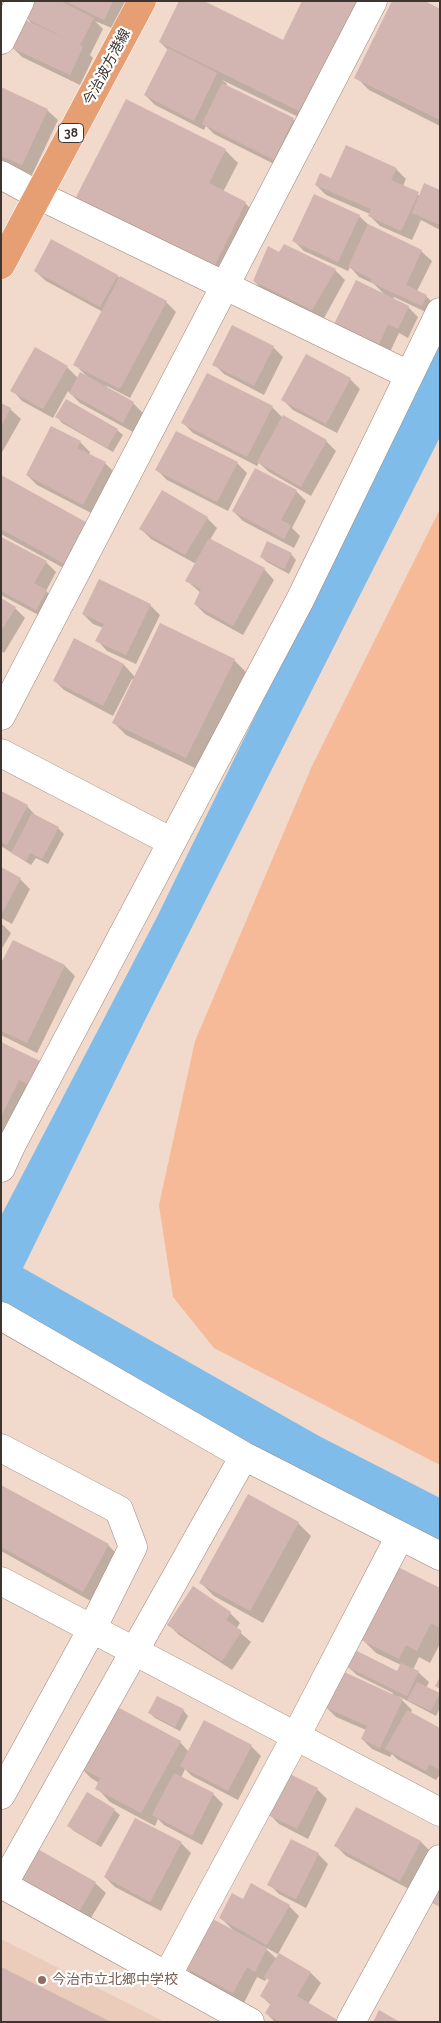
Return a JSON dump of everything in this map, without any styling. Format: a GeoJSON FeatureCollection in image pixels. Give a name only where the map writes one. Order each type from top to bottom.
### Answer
{"type":"FeatureCollection","features":[{"type":"Feature","properties":{"kind":"main road","name":"今治波方港線"},"geometry":{"type":"LineString","coordinates":[[1,265],[142,1]]}},
{"type":"Feature","properties":{"kind":"street"},"geometry":{"type":"LineString","coordinates":[[1,40],[20,1]]}},
{"type":"Feature","properties":{"kind":"street"},"geometry":{"type":"LineString","coordinates":[[1,716],[373,1]]}},
{"type":"Feature","properties":{"kind":"street"},"geometry":{"type":"LineString","coordinates":[[1,175],[38,195],[409,376]]}},
{"type":"Feature","properties":{"kind":"street"},"geometry":{"type":"LineString","coordinates":[[4,1152],[172,842],[300,600],[440,312]]}},
{"type":"Feature","properties":{"kind":"street"},"geometry":{"type":"LineString","coordinates":[[1,753],[172,842]]}},
{"type":"Feature","properties":{"kind":"street"},"geometry":{"type":"LineString","coordinates":[[1,1316],[244,1456],[440,1556]]}},
{"type":"Feature","properties":{"kind":"street"},"geometry":{"type":"LineString","coordinates":[[1,1448],[119,1510],[133,1547],[92,1628],[1,1795]]}},
{"type":"Feature","properties":{"kind":"street"},"geometry":{"type":"LineString","coordinates":[[244,1456],[3,1885],[250,2022]]}},
{"type":"Feature","properties":{"kind":"street"},"geometry":{"type":"LineString","coordinates":[[168,1976],[400,1536]]}},
{"type":"Feature","properties":{"kind":"street"},"geometry":{"type":"LineString","coordinates":[[1,1581],[440,1812]]}},
{"type":"Feature","properties":{"kind":"street"},"geometry":{"type":"LineString","coordinates":[[351,2022],[440,1859]]}},
{"type":"Feature","properties":{"kind":"shaded area"},"geometry":{"type":"Polygon","coordinates":[[[440,509],[440,1465],[214,1348],[173,1297],[159,1205],[195,1041],[312,766],[440,509]]]}},
{"type":"Feature","properties":{"kind":"shaded area","name":"今治市立北郷中学校"},"geometry":{"type":"Polygon","coordinates":[[[1,1939],[165,2022],[1,2022],[1,1939]]]}},
{"type":"Feature","properties":{"kind":"water"},"geometry":{"type":"Polygon","coordinates":[[[440,331],[440,437],[148,1014],[23,1268],[319,1436],[440,1498],[440,1544],[245,1441],[1,1302],[1,1216],[157,917],[360,501],[440,331]]]}},
{"type":"Feature","properties":{"kind":"building"},"geometry":{"type":"Polygon","coordinates":[[[33,1],[60,1],[94,18],[80,45],[83,47],[70,75],[10,47],[23,19],[70,40],[25,18],[33,1]]]}},
{"type":"Feature","properties":{"kind":"building"},"geometry":{"type":"Polygon","coordinates":[[[65,1],[113,1],[104,20],[65,1]]]}},
{"type":"Feature","properties":{"kind":"building"},"geometry":{"type":"Polygon","coordinates":[[[179,1],[204,1],[283,40],[302,1],[359,1],[303,113],[159,42],[179,1]]]}},
{"type":"Feature","properties":{"kind":"building"},"geometry":{"type":"Polygon","coordinates":[[[392,1],[425,1],[440,9],[440,120],[354,78],[392,1]]]}},
{"type":"Feature","properties":{"kind":"building"},"geometry":{"type":"Polygon","coordinates":[[[168,48],[217,73],[194,121],[144,95],[168,48]]]}},
{"type":"Feature","properties":{"kind":"building"},"geometry":{"type":"Polygon","coordinates":[[[222,83],[294,118],[274,160],[202,124],[222,83]]]}},
{"type":"Feature","properties":{"kind":"building"},"geometry":{"type":"Polygon","coordinates":[[[1,87],[48,109],[22,165],[1,156],[1,87]]]}},
{"type":"Feature","properties":{"kind":"building"},"geometry":{"type":"Polygon","coordinates":[[[126,99],[226,149],[209,183],[246,202],[212,271],[74,201],[126,99]]]}},
{"type":"Feature","properties":{"kind":"building"},"geometry":{"type":"Polygon","coordinates":[[[346,145],[397,168],[391,180],[419,192],[401,231],[368,216],[371,209],[315,185],[320,173],[331,178],[346,145]]]}},
{"type":"Feature","properties":{"kind":"building"},"geometry":{"type":"Polygon","coordinates":[[[424,183],[440,190],[440,225],[412,213],[424,183]]]}},
{"type":"Feature","properties":{"kind":"building"},"geometry":{"type":"Polygon","coordinates":[[[314,194],[360,215],[338,262],[292,241],[314,194]]]}},
{"type":"Feature","properties":{"kind":"building"},"geometry":{"type":"Polygon","coordinates":[[[368,224],[422,250],[406,285],[427,295],[422,306],[370,282],[372,279],[348,267],[368,224]]]}},
{"type":"Feature","properties":{"kind":"building"},"geometry":{"type":"Polygon","coordinates":[[[51,239],[118,275],[100,307],[34,271],[51,239]]]}},
{"type":"Feature","properties":{"kind":"building"},"geometry":{"type":"Polygon","coordinates":[[[284,244],[336,269],[312,310],[253,281],[268,246],[279,252],[284,244]]]}},
{"type":"Feature","properties":{"kind":"building"},"geometry":{"type":"Polygon","coordinates":[[[120,276],[167,301],[120,389],[73,365],[120,276]]]}},
{"type":"Feature","properties":{"kind":"building"},"geometry":{"type":"Polygon","coordinates":[[[356,280],[409,306],[398,329],[388,324],[378,347],[333,326],[356,280]]]}},
{"type":"Feature","properties":{"kind":"building"},"geometry":{"type":"Polygon","coordinates":[[[232,325],[274,346],[254,386],[212,365],[232,325]]]}},
{"type":"Feature","properties":{"kind":"building"},"geometry":{"type":"Polygon","coordinates":[[[35,347],[68,366],[43,409],[10,391],[35,347]]]}},
{"type":"Feature","properties":{"kind":"building"},"geometry":{"type":"Polygon","coordinates":[[[306,354],[351,378],[326,424],[281,400],[306,354]]]}},
{"type":"Feature","properties":{"kind":"building"},"geometry":{"type":"Polygon","coordinates":[[[80,372],[134,402],[123,423],[69,393],[80,372]]]}},
{"type":"Feature","properties":{"kind":"building"},"geometry":{"type":"Polygon","coordinates":[[[207,373],[273,406],[247,457],[181,423],[207,373]]]}},
{"type":"Feature","properties":{"kind":"building"},"geometry":{"type":"Polygon","coordinates":[[[66,399],[118,429],[107,448],[55,417],[66,399]]]}},
{"type":"Feature","properties":{"kind":"building"},"geometry":{"type":"Polygon","coordinates":[[[1,403],[11,408],[1,426],[1,403]]]}},
{"type":"Feature","properties":{"kind":"building"},"geometry":{"type":"Polygon","coordinates":[[[283,415],[327,440],[301,487],[257,462],[283,415]]]}},
{"type":"Feature","properties":{"kind":"building"},"geometry":{"type":"Polygon","coordinates":[[[51,426],[81,441],[77,448],[106,462],[83,505],[26,475],[51,426]]]}},
{"type":"Feature","properties":{"kind":"building"},"geometry":{"type":"Polygon","coordinates":[[[176,431],[238,462],[217,502],[155,470],[176,431]]]}},
{"type":"Feature","properties":{"kind":"building"},"geometry":{"type":"Polygon","coordinates":[[[255,468],[297,490],[281,520],[291,525],[284,539],[232,511],[255,468]]]}},
{"type":"Feature","properties":{"kind":"building"},"geometry":{"type":"Polygon","coordinates":[[[1,475],[93,526],[70,567],[1,529],[1,475]]]}},
{"type":"Feature","properties":{"kind":"building"},"geometry":{"type":"Polygon","coordinates":[[[162,490],[208,517],[185,555],[139,529],[162,490]]]}},
{"type":"Feature","properties":{"kind":"building"},"geometry":{"type":"Polygon","coordinates":[[[1,537],[47,561],[34,583],[47,590],[36,610],[1,591],[1,537]]]}},
{"type":"Feature","properties":{"kind":"building"},"geometry":{"type":"Polygon","coordinates":[[[209,538],[265,568],[233,626],[194,604],[201,589],[185,581],[209,538]]]}},
{"type":"Feature","properties":{"kind":"building"},"geometry":{"type":"Polygon","coordinates":[[[267,541],[292,553],[284,569],[260,557],[267,541]]]}},
{"type":"Feature","properties":{"kind":"building"},"geometry":{"type":"Polygon","coordinates":[[[99,579],[151,604],[126,655],[95,641],[104,624],[82,614],[99,579]]]}},
{"type":"Feature","properties":{"kind":"building"},"geometry":{"type":"Polygon","coordinates":[[[1,598],[16,607],[1,631],[1,598]]]}},
{"type":"Feature","properties":{"kind":"building"},"geometry":{"type":"Polygon","coordinates":[[[160,623],[235,659],[186,758],[112,723],[160,623]]]}},
{"type":"Feature","properties":{"kind":"building"},"geometry":{"type":"Polygon","coordinates":[[[74,638],[124,664],[103,706],[53,681],[74,638]]]}},
{"type":"Feature","properties":{"kind":"building"},"geometry":{"type":"Polygon","coordinates":[[[1,791],[28,805],[7,845],[1,842],[1,791]]]}},
{"type":"Feature","properties":{"kind":"building"},"geometry":{"type":"Polygon","coordinates":[[[32,813],[59,827],[42,859],[30,853],[26,861],[11,853],[32,813]]]}},
{"type":"Feature","properties":{"kind":"building"},"geometry":{"type":"Polygon","coordinates":[[[1,867],[21,878],[1,915],[1,867]]]}},
{"type":"Feature","properties":{"kind":"building"},"geometry":{"type":"Polygon","coordinates":[[[13,940],[65,965],[27,1043],[1,1031],[1,963],[13,940]]]}},
{"type":"Feature","properties":{"kind":"building"},"geometry":{"type":"Polygon","coordinates":[[[1,1042],[40,1061],[28,1084],[19,1080],[1,1117],[1,1042]]]}},
{"type":"Feature","properties":{"kind":"building"},"geometry":{"type":"Polygon","coordinates":[[[1,1485],[109,1544],[83,1592],[1,1547],[1,1485]]]}},
{"type":"Feature","properties":{"kind":"building"},"geometry":{"type":"Polygon","coordinates":[[[248,1494],[299,1522],[250,1611],[199,1583],[248,1494]]]}},
{"type":"Feature","properties":{"kind":"building"},"geometry":{"type":"Polygon","coordinates":[[[398,1567],[440,1588],[440,1628],[431,1623],[417,1651],[406,1645],[399,1659],[361,1640],[398,1567]]]}},
{"type":"Feature","properties":{"kind":"building"},"geometry":{"type":"Polygon","coordinates":[[[193,1586],[231,1612],[226,1620],[242,1631],[222,1661],[167,1625],[193,1586]]]}},
{"type":"Feature","properties":{"kind":"building"},"geometry":{"type":"Polygon","coordinates":[[[353,1649],[397,1671],[401,1663],[419,1671],[407,1696],[345,1666],[353,1649]]]}},
{"type":"Feature","properties":{"kind":"building"},"geometry":{"type":"Polygon","coordinates":[[[342,1671],[403,1699],[380,1748],[361,1739],[367,1726],[325,1707],[342,1671]]]}},
{"type":"Feature","properties":{"kind":"building"},"geometry":{"type":"Polygon","coordinates":[[[440,1677],[440,1689],[435,1686],[440,1677]]]}},
{"type":"Feature","properties":{"kind":"building"},"geometry":{"type":"Polygon","coordinates":[[[417,1682],[440,1693],[431,1711],[407,1700],[417,1682]]]}},
{"type":"Feature","properties":{"kind":"building"},"geometry":{"type":"Polygon","coordinates":[[[157,1696],[184,1709],[175,1727],[148,1713],[157,1696]]]}},
{"type":"Feature","properties":{"kind":"building"},"geometry":{"type":"Polygon","coordinates":[[[110,1703],[181,1741],[141,1813],[95,1789],[100,1778],[76,1766],[110,1703]]]}},
{"type":"Feature","properties":{"kind":"building"},"geometry":{"type":"Polygon","coordinates":[[[407,1710],[440,1728],[440,1770],[429,1764],[426,1771],[385,1749],[407,1710]]]}},
{"type":"Feature","properties":{"kind":"building"},"geometry":{"type":"Polygon","coordinates":[[[204,1720],[252,1745],[228,1791],[180,1766],[204,1720]]]}},
{"type":"Feature","properties":{"kind":"building"},"geometry":{"type":"Polygon","coordinates":[[[174,1773],[214,1793],[192,1836],[152,1815],[174,1773]]]}},
{"type":"Feature","properties":{"kind":"building"},"geometry":{"type":"Polygon","coordinates":[[[288,1773],[318,1788],[297,1829],[268,1815],[288,1773]]]}},
{"type":"Feature","properties":{"kind":"building"},"geometry":{"type":"Polygon","coordinates":[[[87,1792],[115,1809],[96,1843],[67,1826],[87,1792]]]}},
{"type":"Feature","properties":{"kind":"building"},"geometry":{"type":"Polygon","coordinates":[[[356,1807],[421,1841],[400,1881],[334,1846],[356,1807]]]}},
{"type":"Feature","properties":{"kind":"building"},"geometry":{"type":"Polygon","coordinates":[[[135,1818],[182,1842],[150,1902],[104,1877],[135,1818]]]}},
{"type":"Feature","properties":{"kind":"building"},"geometry":{"type":"Polygon","coordinates":[[[291,1839],[319,1853],[296,1899],[267,1885],[291,1839]]]}},
{"type":"Feature","properties":{"kind":"building"},"geometry":{"type":"Polygon","coordinates":[[[34,1847],[96,1882],[79,1912],[17,1877],[34,1847]]]}},
{"type":"Feature","properties":{"kind":"building"},"geometry":{"type":"Polygon","coordinates":[[[251,1883],[290,1905],[267,1945],[219,1918],[232,1893],[243,1899],[251,1883]]]}},
{"type":"Feature","properties":{"kind":"building"},"geometry":{"type":"Polygon","coordinates":[[[440,1888],[440,1907],[432,1903],[440,1888]]]}},
{"type":"Feature","properties":{"kind":"building"},"geometry":{"type":"Polygon","coordinates":[[[209,1917],[267,1948],[255,1972],[247,1967],[233,1993],[182,1966],[209,1917]]]}},
{"type":"Feature","properties":{"kind":"building"},"geometry":{"type":"Polygon","coordinates":[[[279,1953],[311,1972],[297,1996],[341,2022],[280,2022],[265,2013],[271,2003],[260,1996],[269,1980],[264,1977],[279,1953]]]}},
{"type":"Feature","properties":{"kind":"building"},"geometry":{"type":"Polygon","coordinates":[[[1,1967],[111,2022],[1,2022],[1,1967]]]}},
{"type":"Feature","properties":{"kind":"building"},"geometry":{"type":"Polygon","coordinates":[[[379,2010],[400,2022],[373,2022],[379,2010]]]}},
{"type":"Feature","properties":{"kind":"place","name":"今治市立北郷中学校"},"geometry":{"type":"Point","coordinates":[42,1980]}}]}
